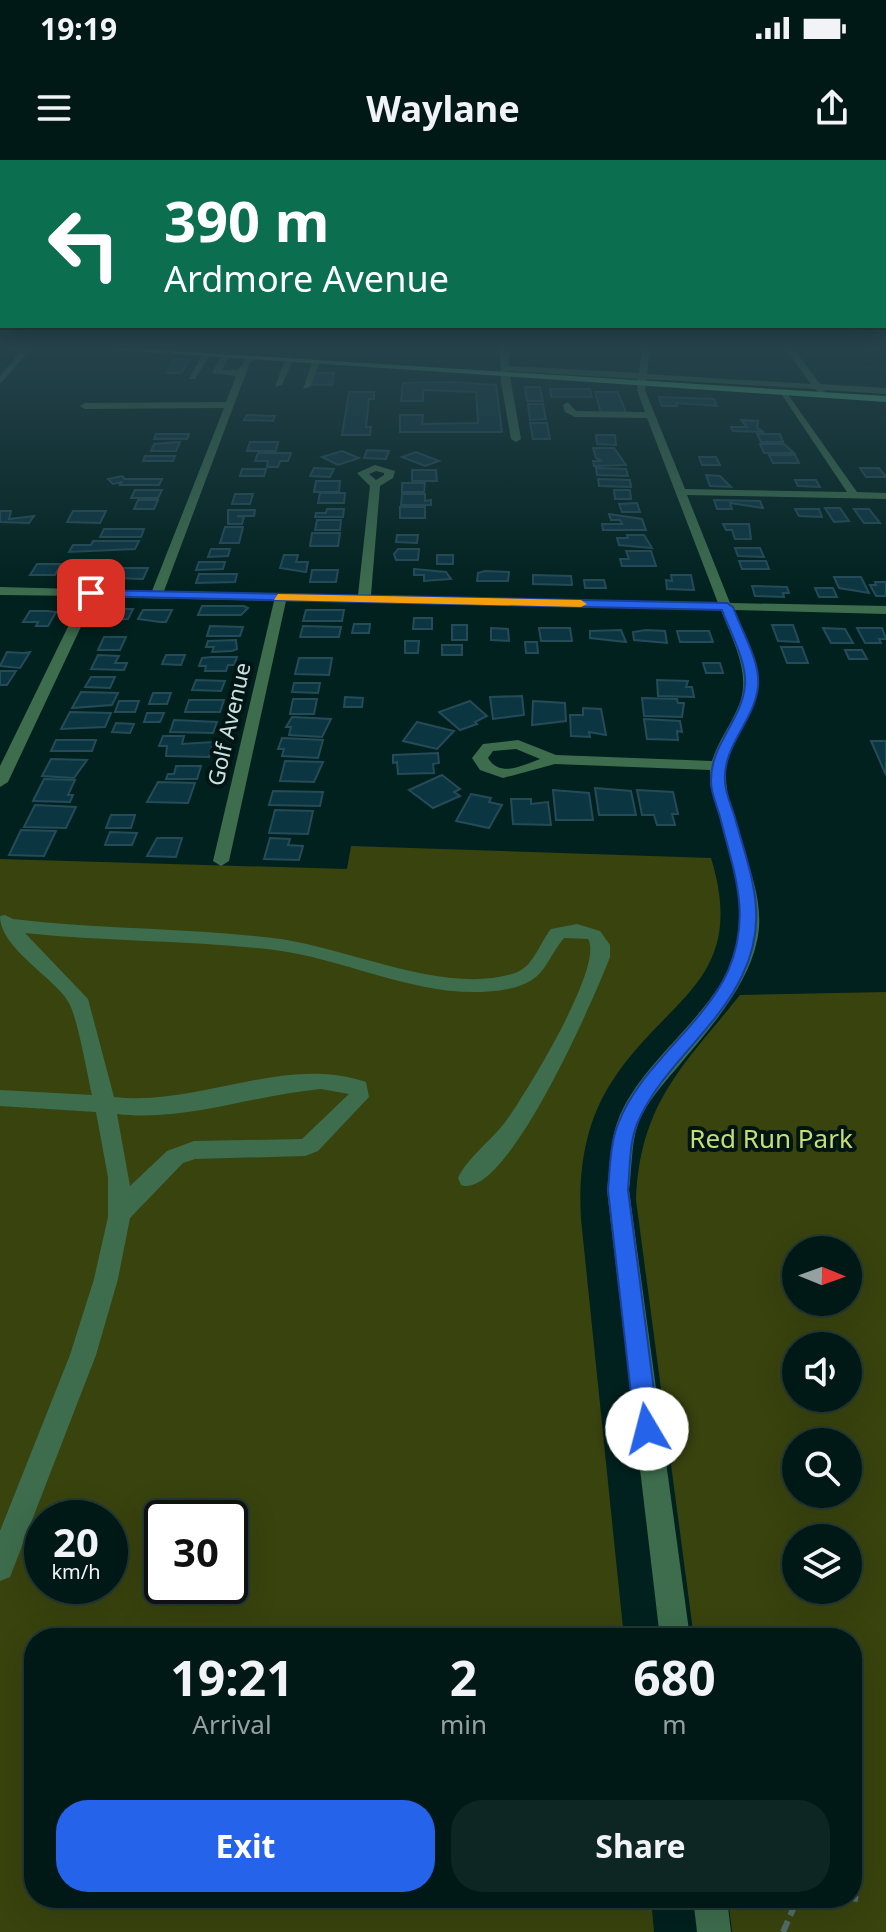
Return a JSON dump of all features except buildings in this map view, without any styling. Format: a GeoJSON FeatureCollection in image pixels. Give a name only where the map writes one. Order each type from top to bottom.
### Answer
{"type":"FeatureCollection","features":[{"type":"Feature","properties":{"kind":"street"},"geometry":{"type":"LineString","coordinates":[[156,595],[219,431]]}},
{"type":"Feature","properties":{"kind":"street"},"geometry":{"type":"LineString","coordinates":[[515,431],[516,439]]}},
{"type":"Feature","properties":{"kind":"street"},"geometry":{"type":"LineString","coordinates":[[657,431],[727,607],[751,672],[752,686],[747,703],[724,745],[718,766],[725,815],[749,899],[748,942],[733,977],[695,1032],[648,1088],[627,1124],[618,1190],[674,1628]]}},
{"type":"Feature","properties":{"kind":"street"},"geometry":{"type":"LineString","coordinates":[[810,431],[854,495]]}},
{"type":"Feature","properties":{"kind":"street"},"geometry":{"type":"LineString","coordinates":[[364,599],[375,485]]}},
{"type":"Feature","properties":{"kind":"street"},"geometry":{"type":"LineString","coordinates":[[681,492],[886,496]]}},
{"type":"Feature","properties":{"kind":"street"},"geometry":{"type":"LineString","coordinates":[[0,591],[886,610]]}},
{"type":"Feature","properties":{"kind":"street"},"geometry":{"type":"LineString","coordinates":[[0,782],[91,593]]}},
{"type":"Feature","properties":{"kind":"street","name":"Golf Avenue"},"geometry":{"type":"LineString","coordinates":[[221,861],[281,597]]}},
{"type":"Feature","properties":{"kind":"street"},"geometry":{"type":"LineString","coordinates":[[554,759],[718,766]]}},
{"type":"Feature","properties":{"kind":"street"},"geometry":{"type":"LineString","coordinates":[[0,1567],[83,1355],[106,1279],[119,1218],[119,1177],[105,1104],[78,999],[43,967],[4,920]]}},
{"type":"Feature","properties":{"kind":"street"},"geometry":{"type":"LineString","coordinates":[[4,920],[272,944],[317,951],[421,980],[456,985],[509,982],[528,975],[541,962],[553,935],[563,930],[594,935],[601,945],[601,957],[551,1071],[534,1101],[492,1156],[469,1178]]}},
{"type":"Feature","properties":{"kind":"street"},"geometry":{"type":"LineString","coordinates":[[0,1098],[129,1108],[165,1107],[311,1083],[339,1082],[359,1088],[359,1097],[310,1145],[297,1150],[212,1147],[175,1157],[126,1204],[119,1218]]}},
{"type":"Feature","properties":{"kind":"street"},"geometry":{"type":"LineString","coordinates":[[711,1908],[714,1932]]}},
{"type":"Feature","properties":{"kind":"path"},"geometry":{"type":"LineString","coordinates":[[783,1932],[794,1908]]}},
{"type":"Feature","properties":{"kind":"green space"},"geometry":{"type":"Polygon","coordinates":[[[351,846],[711,858],[720,900],[719,933],[710,961],[696,985],[632,1054],[611,1083],[589,1131],[582,1166],[581,1219],[623,1628],[24,1628],[24,1908],[652,1908],[654,1932],[0,1932],[0,859],[347,869],[351,846]]]}},
{"type":"Feature","properties":{"kind":"green space","name":"Red Run Park"},"geometry":{"type":"Polygon","coordinates":[[[886,992],[886,1932],[732,1932],[729,1908],[862,1908],[862,1628],[693,1628],[636,1200],[646,1137],[668,1088],[740,995],[886,992]]]}},
{"type":"Feature","properties":{"kind":"slow traffic"},"geometry":{"type":"LineString","coordinates":[[278,597],[581,604]]}},
{"type":"Feature","properties":{"kind":"route"},"geometry":{"type":"LineString","coordinates":[[91,593],[727,607],[751,672],[752,686],[747,703],[720,755],[718,784],[749,899],[748,942],[733,977],[695,1032],[648,1088],[627,1124],[618,1190],[647,1429]]}}]}
